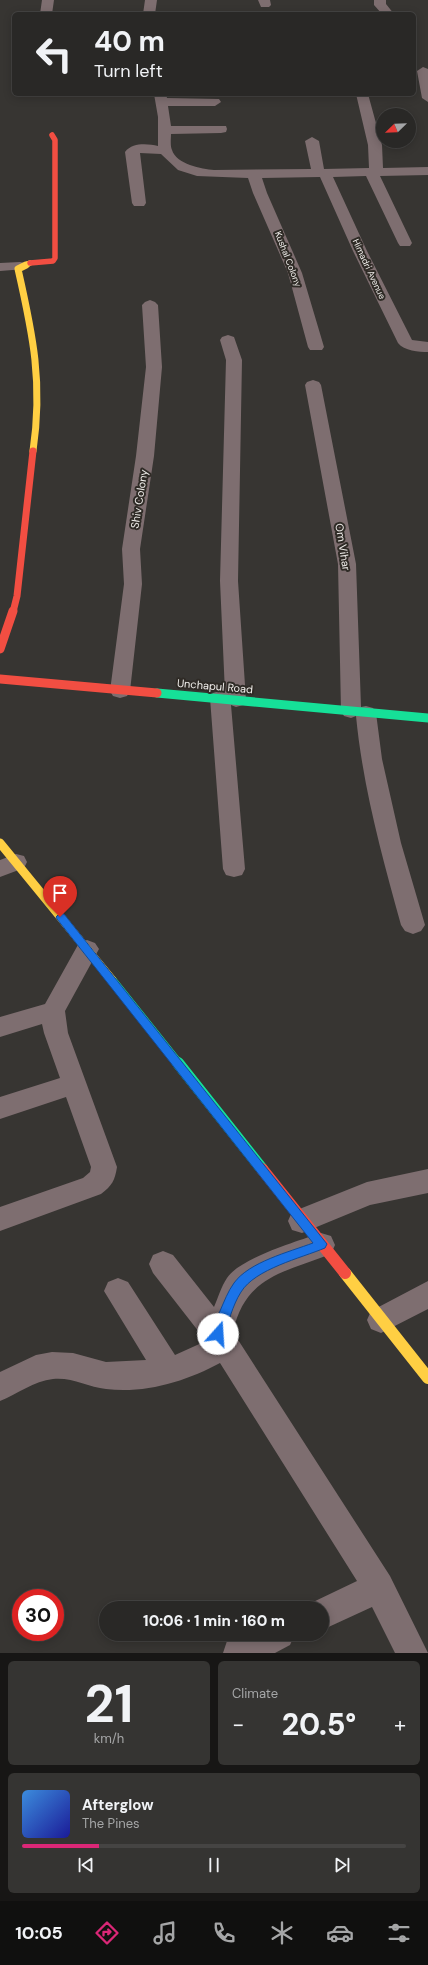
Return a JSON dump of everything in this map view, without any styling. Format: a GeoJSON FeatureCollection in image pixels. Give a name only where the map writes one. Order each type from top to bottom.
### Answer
{"type":"FeatureCollection","features":[{"type":"Feature","properties":{"kind":"street"},"geometry":{"type":"LineString","coordinates":[[46,12],[48,0]]}},
{"type":"Feature","properties":{"kind":"street"},"geometry":{"type":"LineString","coordinates":[[149,12],[151,0]]}},
{"type":"Feature","properties":{"kind":"street"},"geometry":{"type":"LineString","coordinates":[[380,0],[380,5],[387,12]]}},
{"type":"Feature","properties":{"kind":"street"},"geometry":{"type":"LineString","coordinates":[[423,71],[428,98]]}},
{"type":"Feature","properties":{"kind":"street"},"geometry":{"type":"LineString","coordinates":[[363,96],[375,145],[374,172],[405,243]]}},
{"type":"Feature","properties":{"kind":"street"},"geometry":{"type":"LineString","coordinates":[[215,102],[160,98],[165,151],[170,158],[183,167],[197,172],[214,174],[428,171]]}},
{"type":"Feature","properties":{"kind":"street"},"geometry":{"type":"LineString","coordinates":[[164,130],[221,129]]}},
{"type":"Feature","properties":{"kind":"street"},"geometry":{"type":"LineString","coordinates":[[0,267],[48,262],[54,258],[56,207],[55,140],[52,135]]}},
{"type":"Feature","properties":{"kind":"street"},"geometry":{"type":"LineString","coordinates":[[312,142],[322,173]]}},
{"type":"Feature","properties":{"kind":"street"},"geometry":{"type":"LineString","coordinates":[[140,203],[132,152],[140,149],[165,151]]}},
{"type":"Feature","properties":{"kind":"street","name":"Himadri Avenue"},"geometry":{"type":"LineString","coordinates":[[322,173],[406,343],[418,347],[428,347]]}},
{"type":"Feature","properties":{"kind":"street","name":"Kushal Colony"},"geometry":{"type":"LineString","coordinates":[[254,174],[260,193],[296,273],[316,346]]}},
{"type":"Feature","properties":{"kind":"street"},"geometry":{"type":"LineString","coordinates":[[0,649],[10,623],[17,596],[38,406],[34,349],[18,269],[20,266]]}},
{"type":"Feature","properties":{"kind":"street","name":"Shiv Colony"},"geometry":{"type":"LineString","coordinates":[[120,691],[133,584],[130,578],[134,555],[131,549],[145,456],[154,367],[150,305]]}},
{"type":"Feature","properties":{"kind":"street"},"geometry":{"type":"LineString","coordinates":[[228,340],[234,360],[228,581],[228,699],[234,869]]}},
{"type":"Feature","properties":{"kind":"street","name":"Om Vihar"},"geometry":{"type":"LineString","coordinates":[[313,385],[347,564],[359,712],[390,843],[413,925]]}},
{"type":"Feature","properties":{"kind":"street","name":"Unchapul Road"},"geometry":{"type":"LineString","coordinates":[[0,679],[428,718]]}},
{"type":"Feature","properties":{"kind":"street"},"geometry":{"type":"LineString","coordinates":[[0,843],[8,866],[87,949],[428,1378]]}},
{"type":"Feature","properties":{"kind":"street"},"geometry":{"type":"LineString","coordinates":[[0,1219],[92,1186],[102,1178],[104,1167],[56,1034],[53,1011],[87,949]]}},
{"type":"Feature","properties":{"kind":"street"},"geometry":{"type":"LineString","coordinates":[[0,1027],[53,1011]]}},
{"type":"Feature","properties":{"kind":"street"},"geometry":{"type":"LineString","coordinates":[[0,1108],[74,1084]]}},
{"type":"Feature","properties":{"kind":"street"},"geometry":{"type":"LineString","coordinates":[[302,1221],[366,1194],[428,1181]]}},
{"type":"Feature","properties":{"kind":"street"},"geometry":{"type":"LineString","coordinates":[[221,1340],[220,1325],[237,1287],[247,1277],[260,1269],[321,1244]]}},
{"type":"Feature","properties":{"kind":"street"},"geometry":{"type":"LineString","coordinates":[[163,1264],[221,1340],[379,1587],[412,1653]]}},
{"type":"Feature","properties":{"kind":"street"},"geometry":{"type":"LineString","coordinates":[[118,1292],[168,1370]]}},
{"type":"Feature","properties":{"kind":"street"},"geometry":{"type":"LineString","coordinates":[[381,1320],[428,1294]]}},
{"type":"Feature","properties":{"kind":"street"},"geometry":{"type":"LineString","coordinates":[[0,1387],[37,1369],[48,1366],[61,1365],[99,1375],[114,1376],[168,1370],[187,1364],[221,1340]]}},
{"type":"Feature","properties":{"kind":"street"},"geometry":{"type":"LineString","coordinates":[[329,1611],[379,1587]]}},
{"type":"Feature","properties":{"kind":"street"},"geometry":{"type":"LineString","coordinates":[[239,1653],[264,1641]]}},
{"type":"Feature","properties":{"kind":"traffic: fast"},"geometry":{"type":"LineString","coordinates":[[157,693],[428,718]]}},
{"type":"Feature","properties":{"kind":"traffic: fast"},"geometry":{"type":"LineString","coordinates":[[112,980],[262,1169]]}},
{"type":"Feature","properties":{"kind":"traffic: slow"},"geometry":{"type":"LineString","coordinates":[[30,263],[18,269],[32,337],[37,371],[38,411],[33,451]]}},
{"type":"Feature","properties":{"kind":"traffic: slow"},"geometry":{"type":"LineString","coordinates":[[0,843],[112,980]]}},
{"type":"Feature","properties":{"kind":"traffic: slow"},"geometry":{"type":"LineString","coordinates":[[345,1273],[428,1378]]}},
{"type":"Feature","properties":{"kind":"traffic: jam"},"geometry":{"type":"LineString","coordinates":[[30,263],[53,261],[55,258],[55,140],[52,135]]}},
{"type":"Feature","properties":{"kind":"traffic: jam"},"geometry":{"type":"LineString","coordinates":[[0,649],[10,623],[17,596],[33,451]]}},
{"type":"Feature","properties":{"kind":"traffic: jam"},"geometry":{"type":"LineString","coordinates":[[0,679],[157,693]]}},
{"type":"Feature","properties":{"kind":"traffic: jam"},"geometry":{"type":"LineString","coordinates":[[262,1169],[345,1273]]}},
{"type":"Feature","properties":{"kind":"route"},"geometry":{"type":"LineString","coordinates":[[60,917],[321,1244],[260,1269],[247,1277],[237,1287],[220,1325],[218,1334]]}}]}
